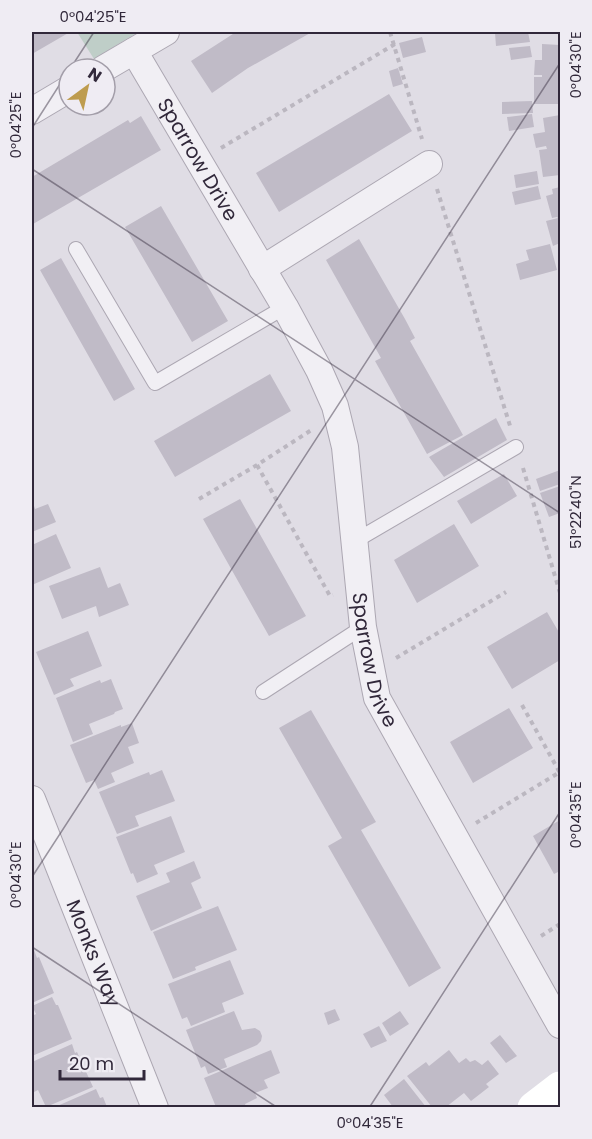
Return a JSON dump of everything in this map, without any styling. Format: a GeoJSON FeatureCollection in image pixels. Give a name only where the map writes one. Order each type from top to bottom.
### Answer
{"type":"FeatureCollection","features":[{"type":"Feature","properties":{"kind":"street"},"geometry":{"type":"LineString","coordinates":[[117,61],[166,32]]}},
{"type":"Feature","properties":{"kind":"street","name":"Sparrow Drive"},"geometry":{"type":"LineString","coordinates":[[134,51],[285,307],[319,370],[335,406],[345,447],[363,627],[377,698],[561,1025]]}},
{"type":"Feature","properties":{"kind":"street"},"geometry":{"type":"LineString","coordinates":[[32,111],[57,96]]}},
{"type":"Feature","properties":{"kind":"street"},"geometry":{"type":"LineString","coordinates":[[262,269],[429,164]]}},
{"type":"Feature","properties":{"kind":"street","name":"Monks Way"},"geometry":{"type":"LineString","coordinates":[[32,799],[155,1107]]}},
{"type":"Feature","properties":{"kind":"street"},"geometry":{"type":"LineString","coordinates":[[534,1107],[561,1088]]}},
{"type":"Feature","properties":{"kind":"lane"},"geometry":{"type":"LineString","coordinates":[[76,249],[155,383],[285,307]]}},
{"type":"Feature","properties":{"kind":"lane"},"geometry":{"type":"LineString","coordinates":[[355,541],[516,447]]}},
{"type":"Feature","properties":{"kind":"lane"},"geometry":{"type":"LineString","coordinates":[[263,692],[363,627]]}},
{"type":"Feature","properties":{"kind":"path"},"geometry":{"type":"LineString","coordinates":[[390,32],[561,593]]}},
{"type":"Feature","properties":{"kind":"path"},"geometry":{"type":"LineString","coordinates":[[199,161],[395,44]]}},
{"type":"Feature","properties":{"kind":"path"},"geometry":{"type":"LineString","coordinates":[[199,499],[337,414]]}},
{"type":"Feature","properties":{"kind":"path"},"geometry":{"type":"LineString","coordinates":[[257,465],[330,596],[360,588]]}},
{"type":"Feature","properties":{"kind":"path"},"geometry":{"type":"LineString","coordinates":[[372,672],[506,592]]}},
{"type":"Feature","properties":{"kind":"path"},"geometry":{"type":"LineString","coordinates":[[455,836],[560,772],[522,705]]}},
{"type":"Feature","properties":{"kind":"shaded area"},"geometry":{"type":"Polygon","coordinates":[[[77,32],[138,32],[97,57],[93,57],[77,32]]]}},
{"type":"Feature","properties":{"kind":"building"},"geometry":{"type":"Polygon","coordinates":[[[32,32],[70,32],[32,54],[32,32]]]}},
{"type":"Feature","properties":{"kind":"building"},"geometry":{"type":"Polygon","coordinates":[[[236,32],[312,32],[248,68],[212,93],[191,61],[236,32]]]}},
{"type":"Feature","properties":{"kind":"building"},"geometry":{"type":"Polygon","coordinates":[[[528,32],[530,42],[496,46],[495,33],[528,32]]]}},
{"type":"Feature","properties":{"kind":"building"},"geometry":{"type":"Polygon","coordinates":[[[422,37],[426,52],[403,58],[399,43],[422,37]]]}},
{"type":"Feature","properties":{"kind":"building"},"geometry":{"type":"Polygon","coordinates":[[[542,44],[560,45],[560,104],[534,104],[534,77],[542,77],[542,75],[534,75],[535,60],[542,60],[542,44]]]}},
{"type":"Feature","properties":{"kind":"building"},"geometry":{"type":"Polygon","coordinates":[[[530,46],[532,57],[511,60],[509,48],[530,46]]]}},
{"type":"Feature","properties":{"kind":"building"},"geometry":{"type":"Polygon","coordinates":[[[398,68],[403,84],[393,87],[389,71],[398,68]]]}},
{"type":"Feature","properties":{"kind":"building"},"geometry":{"type":"Polygon","coordinates":[[[389,94],[412,131],[279,212],[256,173],[389,94]]]}},
{"type":"Feature","properties":{"kind":"building"},"geometry":{"type":"Polygon","coordinates":[[[532,101],[533,113],[502,114],[502,102],[532,101]]]}},
{"type":"Feature","properties":{"kind":"building"},"geometry":{"type":"Polygon","coordinates":[[[532,114],[534,127],[509,131],[507,117],[532,114]]]}},
{"type":"Feature","properties":{"kind":"building"},"geometry":{"type":"Polygon","coordinates":[[[560,115],[560,175],[543,177],[539,150],[547,149],[546,146],[536,148],[533,134],[545,132],[543,118],[560,115]]]}},
{"type":"Feature","properties":{"kind":"building"},"geometry":{"type":"Polygon","coordinates":[[[141,116],[161,150],[33,224],[32,177],[128,120],[130,123],[141,116]]]}},
{"type":"Feature","properties":{"kind":"building"},"geometry":{"type":"Polygon","coordinates":[[[537,171],[539,184],[516,188],[514,175],[537,171]]]}},
{"type":"Feature","properties":{"kind":"building"},"geometry":{"type":"Polygon","coordinates":[[[538,186],[541,199],[515,205],[512,192],[538,186]]]}},
{"type":"Feature","properties":{"kind":"building"},"geometry":{"type":"Polygon","coordinates":[[[560,187],[560,243],[553,246],[546,221],[558,218],[552,218],[546,196],[553,194],[552,189],[560,187]]]}},
{"type":"Feature","properties":{"kind":"building"},"geometry":{"type":"Polygon","coordinates":[[[161,206],[228,321],[192,342],[125,227],[161,206]]]}},
{"type":"Feature","properties":{"kind":"building"},"geometry":{"type":"Polygon","coordinates":[[[359,239],[405,319],[415,338],[410,341],[463,435],[427,454],[375,361],[381,358],[326,260],[359,239]]]}},
{"type":"Feature","properties":{"kind":"building"},"geometry":{"type":"Polygon","coordinates":[[[550,244],[557,270],[520,280],[516,264],[529,260],[526,250],[550,244]]]}},
{"type":"Feature","properties":{"kind":"building"},"geometry":{"type":"Polygon","coordinates":[[[61,258],[135,389],[114,401],[40,270],[61,258]]]}},
{"type":"Feature","properties":{"kind":"building"},"geometry":{"type":"Polygon","coordinates":[[[270,374],[291,411],[175,477],[154,441],[270,374]]]}},
{"type":"Feature","properties":{"kind":"building"},"geometry":{"type":"Polygon","coordinates":[[[496,418],[507,440],[444,477],[429,457],[496,418]]]}},
{"type":"Feature","properties":{"kind":"building"},"geometry":{"type":"Polygon","coordinates":[[[560,470],[560,484],[540,491],[536,479],[560,470]]]}},
{"type":"Feature","properties":{"kind":"building"},"geometry":{"type":"Polygon","coordinates":[[[504,474],[517,496],[471,524],[457,501],[504,474]]]}},
{"type":"Feature","properties":{"kind":"building"},"geometry":{"type":"Polygon","coordinates":[[[560,486],[560,513],[549,517],[540,493],[560,486]]]}},
{"type":"Feature","properties":{"kind":"building"},"geometry":{"type":"Polygon","coordinates":[[[240,499],[306,616],[269,636],[203,519],[240,499]]]}},
{"type":"Feature","properties":{"kind":"building"},"geometry":{"type":"Polygon","coordinates":[[[32,500],[35,509],[48,504],[56,522],[32,532],[32,500]]]}},
{"type":"Feature","properties":{"kind":"building"},"geometry":{"type":"Polygon","coordinates":[[[454,524],[479,566],[417,603],[394,560],[454,524]]]}},
{"type":"Feature","properties":{"kind":"building"},"geometry":{"type":"Polygon","coordinates":[[[56,534],[71,568],[32,585],[32,545],[56,534]]]}},
{"type":"Feature","properties":{"kind":"building"},"geometry":{"type":"Polygon","coordinates":[[[100,567],[108,588],[120,583],[129,605],[99,617],[96,606],[62,619],[49,586],[100,567]]]}},
{"type":"Feature","properties":{"kind":"building"},"geometry":{"type":"Polygon","coordinates":[[[547,612],[560,634],[560,660],[512,689],[487,647],[547,612]]]}},
{"type":"Feature","properties":{"kind":"building"},"geometry":{"type":"Polygon","coordinates":[[[88,631],[102,666],[70,679],[74,686],[54,695],[36,652],[88,631]]]}},
{"type":"Feature","properties":{"kind":"building"},"geometry":{"type":"Polygon","coordinates":[[[111,679],[123,709],[89,724],[93,734],[73,742],[56,698],[100,680],[101,683],[111,679]]]}},
{"type":"Feature","properties":{"kind":"building"},"geometry":{"type":"Polygon","coordinates":[[[509,708],[533,748],[473,783],[450,742],[509,708]]]}},
{"type":"Feature","properties":{"kind":"building"},"geometry":{"type":"Polygon","coordinates":[[[311,710],[376,822],[361,830],[441,968],[409,987],[328,846],[342,838],[279,728],[311,710]]]}},
{"type":"Feature","properties":{"kind":"building"},"geometry":{"type":"Polygon","coordinates":[[[132,723],[139,743],[128,747],[134,763],[111,773],[115,782],[98,789],[94,780],[86,783],[70,745],[132,723]]]}},
{"type":"Feature","properties":{"kind":"building"},"geometry":{"type":"Polygon","coordinates":[[[162,770],[175,801],[135,816],[139,826],[117,834],[99,792],[149,772],[150,775],[162,770]]]}},
{"type":"Feature","properties":{"kind":"building"},"geometry":{"type":"Polygon","coordinates":[[[171,816],[185,852],[154,865],[158,874],[137,883],[116,837],[171,816]]]}},
{"type":"Feature","properties":{"kind":"building"},"geometry":{"type":"Polygon","coordinates":[[[560,820],[560,871],[554,874],[533,836],[560,820]]]}},
{"type":"Feature","properties":{"kind":"building"},"geometry":{"type":"Polygon","coordinates":[[[194,861],[201,878],[191,883],[202,908],[151,931],[136,896],[170,882],[166,873],[194,861]]]}},
{"type":"Feature","properties":{"kind":"building"},"geometry":{"type":"Polygon","coordinates":[[[218,906],[237,950],[195,967],[196,970],[173,979],[153,932],[218,906]]]}},
{"type":"Feature","properties":{"kind":"building"},"geometry":{"type":"Polygon","coordinates":[[[34,950],[54,993],[32,1003],[32,951],[34,950]]]}},
{"type":"Feature","properties":{"kind":"building"},"geometry":{"type":"Polygon","coordinates":[[[230,960],[244,994],[222,1003],[225,1012],[191,1026],[187,1017],[182,1019],[168,984],[230,960]]]}},
{"type":"Feature","properties":{"kind":"building"},"geometry":{"type":"Polygon","coordinates":[[[52,997],[58,1005],[72,1039],[32,1056],[32,1016],[36,1014],[32,1006],[52,997]]]}},
{"type":"Feature","properties":{"kind":"building"},"geometry":{"type":"Polygon","coordinates":[[[335,1009],[340,1020],[328,1025],[324,1013],[335,1009]]]}},
{"type":"Feature","properties":{"kind":"building"},"geometry":{"type":"Polygon","coordinates":[[[234,1011],[242,1030],[255,1028],[260,1031],[261,1041],[257,1045],[224,1059],[227,1067],[208,1074],[205,1066],[201,1068],[186,1030],[234,1011]]]}},
{"type":"Feature","properties":{"kind":"building"},"geometry":{"type":"Polygon","coordinates":[[[400,1011],[409,1024],[390,1036],[382,1023],[400,1011]]]}},
{"type":"Feature","properties":{"kind":"building"},"geometry":{"type":"Polygon","coordinates":[[[379,1026],[387,1041],[371,1048],[363,1034],[379,1026]]]}},
{"type":"Feature","properties":{"kind":"building"},"geometry":{"type":"Polygon","coordinates":[[[500,1035],[517,1056],[506,1063],[490,1043],[500,1035]]]}},
{"type":"Feature","properties":{"kind":"building"},"geometry":{"type":"Polygon","coordinates":[[[72,1044],[93,1087],[46,1107],[38,1090],[32,1093],[32,1062],[72,1044]]]}},
{"type":"Feature","properties":{"kind":"building"},"geometry":{"type":"Polygon","coordinates":[[[271,1050],[280,1073],[264,1080],[268,1088],[255,1093],[257,1098],[245,1104],[246,1107],[216,1107],[204,1078],[271,1050]]]}},
{"type":"Feature","properties":{"kind":"building"},"geometry":{"type":"Polygon","coordinates":[[[449,1050],[459,1063],[466,1058],[470,1062],[475,1060],[482,1065],[488,1060],[499,1074],[486,1084],[489,1087],[471,1101],[464,1093],[446,1107],[432,1107],[407,1076],[426,1062],[429,1066],[449,1050]]]}},
{"type":"Feature","properties":{"kind":"building"},"geometry":{"type":"Polygon","coordinates":[[[404,1079],[426,1107],[393,1107],[384,1095],[404,1079]]]}},
{"type":"Feature","properties":{"kind":"building"},"geometry":{"type":"Polygon","coordinates":[[[96,1089],[100,1098],[103,1097],[107,1107],[55,1107],[96,1089]]]}}]}
